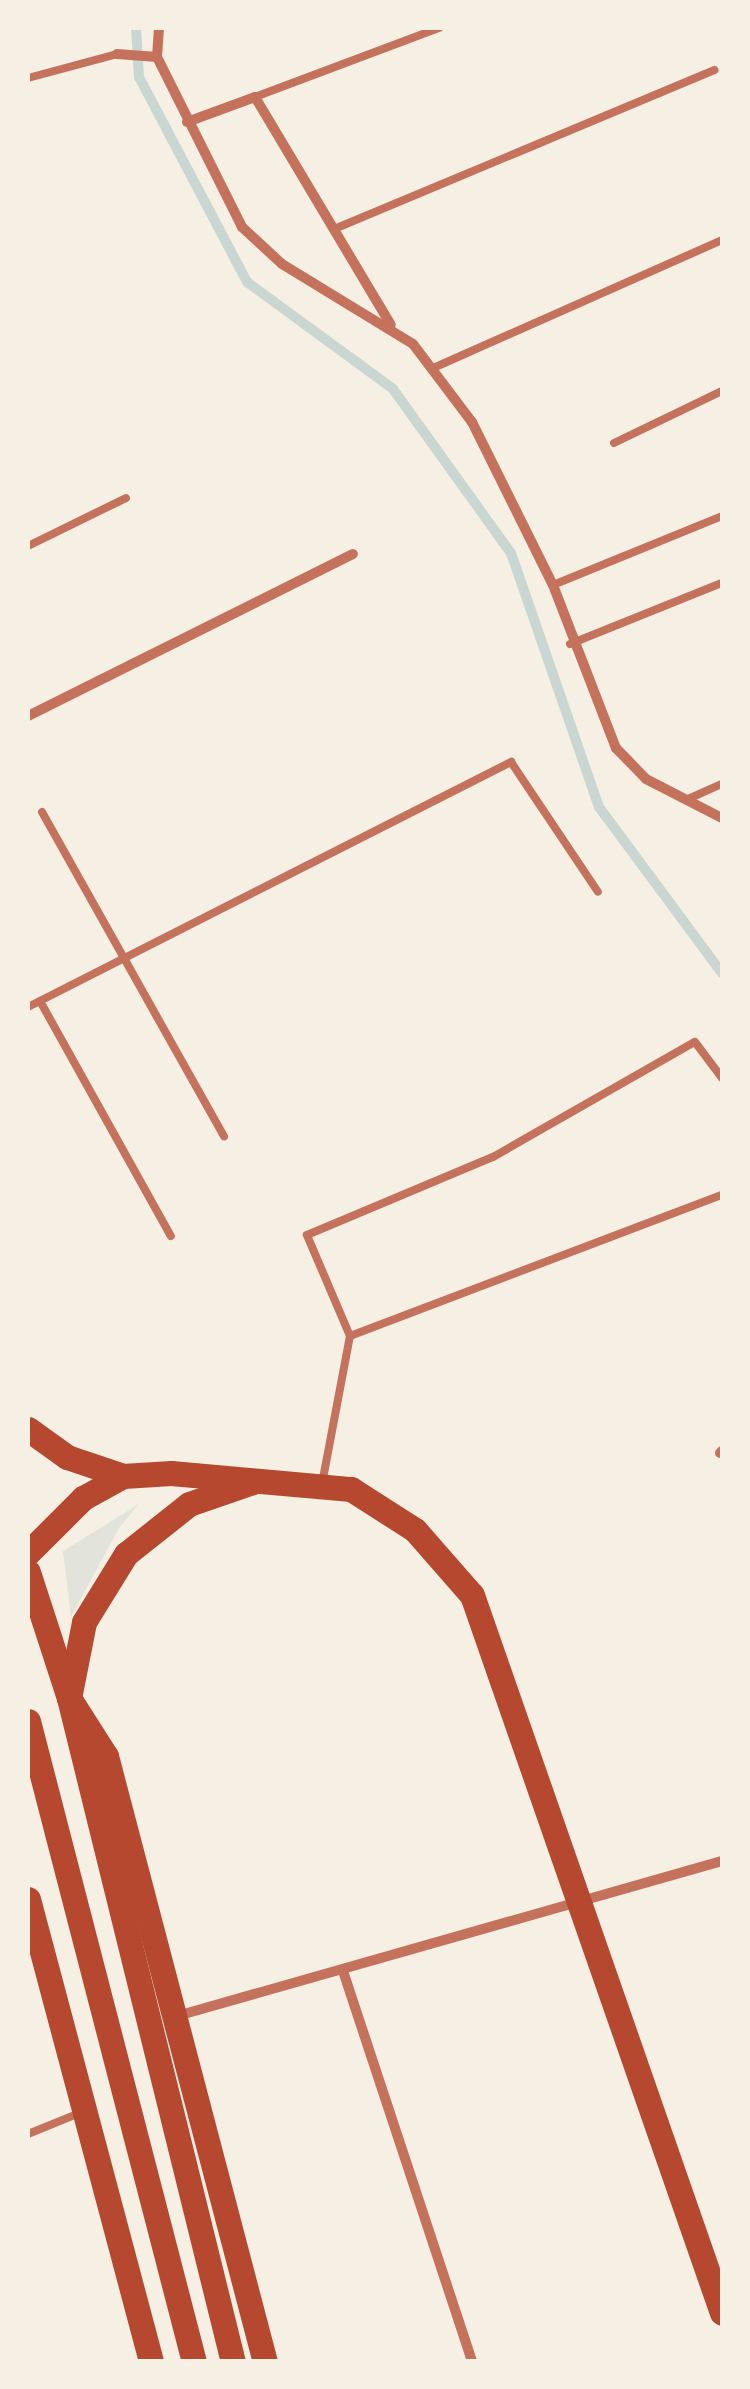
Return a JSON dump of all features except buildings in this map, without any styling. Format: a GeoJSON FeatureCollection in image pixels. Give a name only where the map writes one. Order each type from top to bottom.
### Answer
{"type":"FeatureCollection","features":[{"type":"Feature","properties":{"kind":"main road"},"geometry":{"type":"LineString","coordinates":[[28,1429],[67,1457],[124,1476],[265,1478],[351,1489],[415,1530],[472,1595],[586,1906],[722,2313]]}},
{"type":"Feature","properties":{"kind":"main road"},"geometry":{"type":"LineString","coordinates":[[28,1554],[83,1498],[124,1476]]}},
{"type":"Feature","properties":{"kind":"main road"},"geometry":{"type":"LineString","coordinates":[[265,1478],[189,1504],[126,1554],[84,1622],[69,1698],[106,1756],[266,2362]]}},
{"type":"Feature","properties":{"kind":"main road"},"geometry":{"type":"LineString","coordinates":[[28,1572],[69,1698],[90,1807],[232,2362]]}},
{"type":"Feature","properties":{"kind":"main road"},"geometry":{"type":"LineString","coordinates":[[28,1721],[194,2362]]}},
{"type":"Feature","properties":{"kind":"main road"},"geometry":{"type":"LineString","coordinates":[[28,1898],[151,2362]]}},
{"type":"Feature","properties":{"kind":"street"},"geometry":{"type":"LineString","coordinates":[[159,28],[152,55],[242,227],[282,264],[394,331],[431,370],[472,422],[553,585],[570,644],[616,748],[646,780],[722,818]]}},
{"type":"Feature","properties":{"kind":"street"},"geometry":{"type":"LineString","coordinates":[[117,54],[152,55]]}},
{"type":"Feature","properties":{"kind":"street"},"geometry":{"type":"LineString","coordinates":[[187,122],[256,96],[339,227],[394,331]]}},
{"type":"Feature","properties":{"kind":"street"},"geometry":{"type":"LineString","coordinates":[[28,716],[353,554]]}},
{"type":"Feature","properties":{"kind":"street"},"geometry":{"type":"LineString","coordinates":[[177,2016],[586,1906],[722,1860]]}},
{"type":"Feature","properties":{"kind":"street"},"geometry":{"type":"LineString","coordinates":[[344,1974],[472,2362]]}},
{"type":"Feature","properties":{"kind":"lane"},"geometry":{"type":"LineString","coordinates":[[256,96],[439,28]]}},
{"type":"Feature","properties":{"kind":"lane"},"geometry":{"type":"LineString","coordinates":[[28,78],[117,54]]}},
{"type":"Feature","properties":{"kind":"lane"},"geometry":{"type":"LineString","coordinates":[[339,227],[715,70]]}},
{"type":"Feature","properties":{"kind":"lane"},"geometry":{"type":"LineString","coordinates":[[431,370],[722,240]]}},
{"type":"Feature","properties":{"kind":"lane"},"geometry":{"type":"LineString","coordinates":[[614,443],[722,391]]}},
{"type":"Feature","properties":{"kind":"lane"},"geometry":{"type":"LineString","coordinates":[[28,546],[126,498]]}},
{"type":"Feature","properties":{"kind":"lane"},"geometry":{"type":"LineString","coordinates":[[553,585],[722,516]]}},
{"type":"Feature","properties":{"kind":"lane"},"geometry":{"type":"LineString","coordinates":[[570,644],[722,583]]}},
{"type":"Feature","properties":{"kind":"lane"},"geometry":{"type":"LineString","coordinates":[[28,1007],[124,963],[511,762],[598,892]]}},
{"type":"Feature","properties":{"kind":"lane"},"geometry":{"type":"LineString","coordinates":[[688,799],[722,784]]}},
{"type":"Feature","properties":{"kind":"lane"},"geometry":{"type":"LineString","coordinates":[[42,812],[224,1136]]}},
{"type":"Feature","properties":{"kind":"lane"},"geometry":{"type":"LineString","coordinates":[[40,1001],[171,1236]]}},
{"type":"Feature","properties":{"kind":"lane"},"geometry":{"type":"LineString","coordinates":[[322,1485],[350,1336],[307,1235],[493,1157],[696,1042],[722,1078]]}},
{"type":"Feature","properties":{"kind":"lane"},"geometry":{"type":"LineString","coordinates":[[350,1336],[722,1195]]}},
{"type":"Feature","properties":{"kind":"lane"},"geometry":{"type":"LineString","coordinates":[[28,2134],[86,2111]]}},
{"type":"Feature","properties":{"kind":"shaded area"},"geometry":{"type":"Polygon","coordinates":[[[139,1504],[119,1528],[71,1617],[63,1551],[139,1504]]]}},
{"type":"Feature","properties":{"kind":"waterway"},"geometry":{"type":"LineString","coordinates":[[136,28],[139,77],[247,282],[393,389],[511,553],[599,807],[722,973]]}}]}
